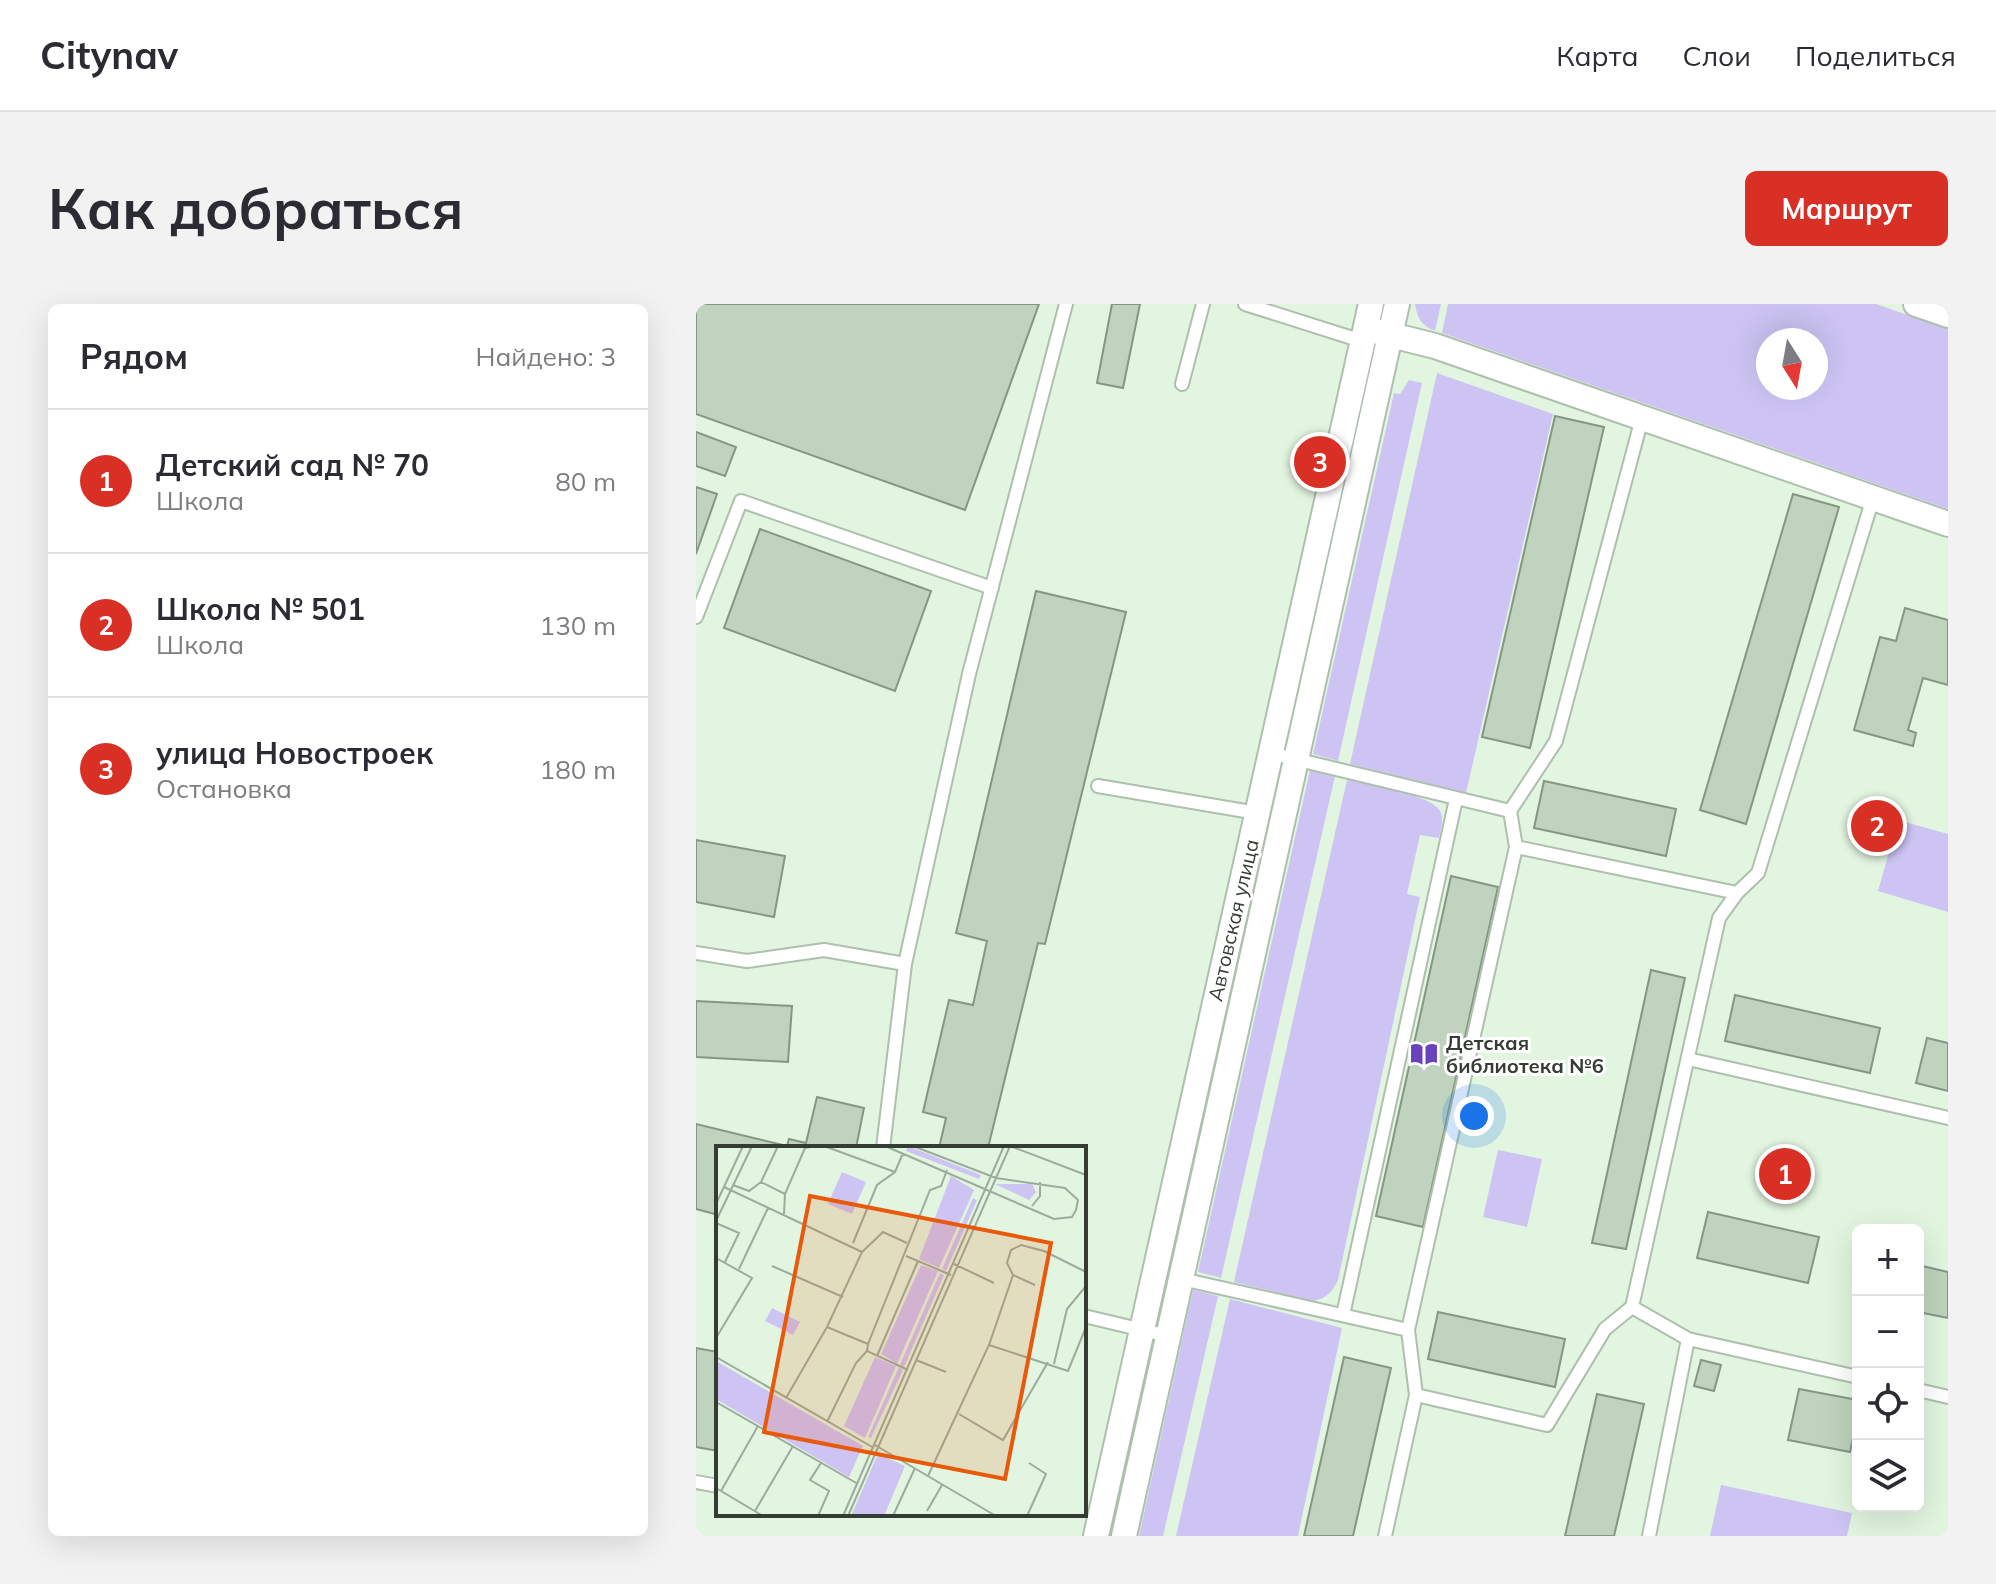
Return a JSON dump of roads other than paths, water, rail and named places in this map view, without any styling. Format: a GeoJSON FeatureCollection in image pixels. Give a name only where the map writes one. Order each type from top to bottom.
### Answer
{"type":"FeatureCollection","features":[{"type":"Feature","properties":{"kind":"street","name":"Автовская улица"},"geometry":{"type":"LineString","coordinates":[[1096,1536],[1371,304]]}},
{"type":"Feature","properties":{"kind":"street","name":"Автовская улица"},"geometry":{"type":"LineString","coordinates":[[1124,1536],[1397,304]]}},
{"type":"Feature","properties":{"kind":"street"},"geometry":{"type":"LineString","coordinates":[[1916,304],[1948,315]]}},
{"type":"Feature","properties":{"kind":"street"},"geometry":{"type":"LineString","coordinates":[[1364,335],[1389,342],[1435,346],[1948,524]]}},
{"type":"Feature","properties":{"kind":"lane"},"geometry":{"type":"LineString","coordinates":[[883,1146],[905,964],[969,674],[1066,304]]}},
{"type":"Feature","properties":{"kind":"lane"},"geometry":{"type":"LineString","coordinates":[[1182,384],[1203,304]]}},
{"type":"Feature","properties":{"kind":"lane"},"geometry":{"type":"LineString","coordinates":[[1245,304],[1364,335]]}},
{"type":"Feature","properties":{"kind":"lane"},"geometry":{"type":"LineString","coordinates":[[1385,1536],[1416,1395],[1408,1330],[1516,847],[1510,811],[1556,741],[1642,418]]}},
{"type":"Feature","properties":{"kind":"lane"},"geometry":{"type":"LineString","coordinates":[[1416,1395],[1547,1425],[1605,1329],[1632,1307],[1719,918],[1737,893],[1758,873],[1873,498]]}},
{"type":"Feature","properties":{"kind":"lane"},"geometry":{"type":"LineString","coordinates":[[696,617],[741,501],[992,588]]}},
{"type":"Feature","properties":{"kind":"lane"},"geometry":{"type":"LineString","coordinates":[[1270,753],[1510,811]]}},
{"type":"Feature","properties":{"kind":"lane"},"geometry":{"type":"LineString","coordinates":[[1098,786],[1257,813]]}},
{"type":"Feature","properties":{"kind":"lane"},"geometry":{"type":"LineString","coordinates":[[1343,1315],[1456,799]]}},
{"type":"Feature","properties":{"kind":"lane"},"geometry":{"type":"LineString","coordinates":[[1516,847],[1737,893]]}},
{"type":"Feature","properties":{"kind":"lane"},"geometry":{"type":"LineString","coordinates":[[696,953],[747,961],[824,950],[905,964]]}},
{"type":"Feature","properties":{"kind":"lane"},"geometry":{"type":"LineString","coordinates":[[1688,1059],[1948,1118]]}},
{"type":"Feature","properties":{"kind":"lane"},"geometry":{"type":"LineString","coordinates":[[1153,1273],[1408,1330]]}},
{"type":"Feature","properties":{"kind":"lane"},"geometry":{"type":"LineString","coordinates":[[1632,1307],[1688,1339],[1852,1376]]}},
{"type":"Feature","properties":{"kind":"lane"},"geometry":{"type":"LineString","coordinates":[[1086,1316],[1168,1336]]}},
{"type":"Feature","properties":{"kind":"lane"},"geometry":{"type":"LineString","coordinates":[[1649,1536],[1688,1339]]}},
{"type":"Feature","properties":{"kind":"lane"},"geometry":{"type":"LineString","coordinates":[[1924,1391],[1948,1397]]}},
{"type":"Feature","properties":{"kind":"lane"},"geometry":{"type":"LineString","coordinates":[[696,1482],[716,1486]]}},
{"type":"Feature","properties":{"kind":"place","name":"улица Новостроек"},"geometry":{"type":"Point","coordinates":[1320,462]}},
{"type":"Feature","properties":{"kind":"place","name":"Школа № 501"},"geometry":{"type":"Point","coordinates":[1877,826]}},
{"type":"Feature","properties":{"kind":"place","name":"Детская библиотека №6"},"geometry":{"type":"Point","coordinates":[1424,1054]}},
{"type":"Feature","properties":{"kind":"place","name":"Детский сад № 70"},"geometry":{"type":"Point","coordinates":[1785,1174]}}]}
